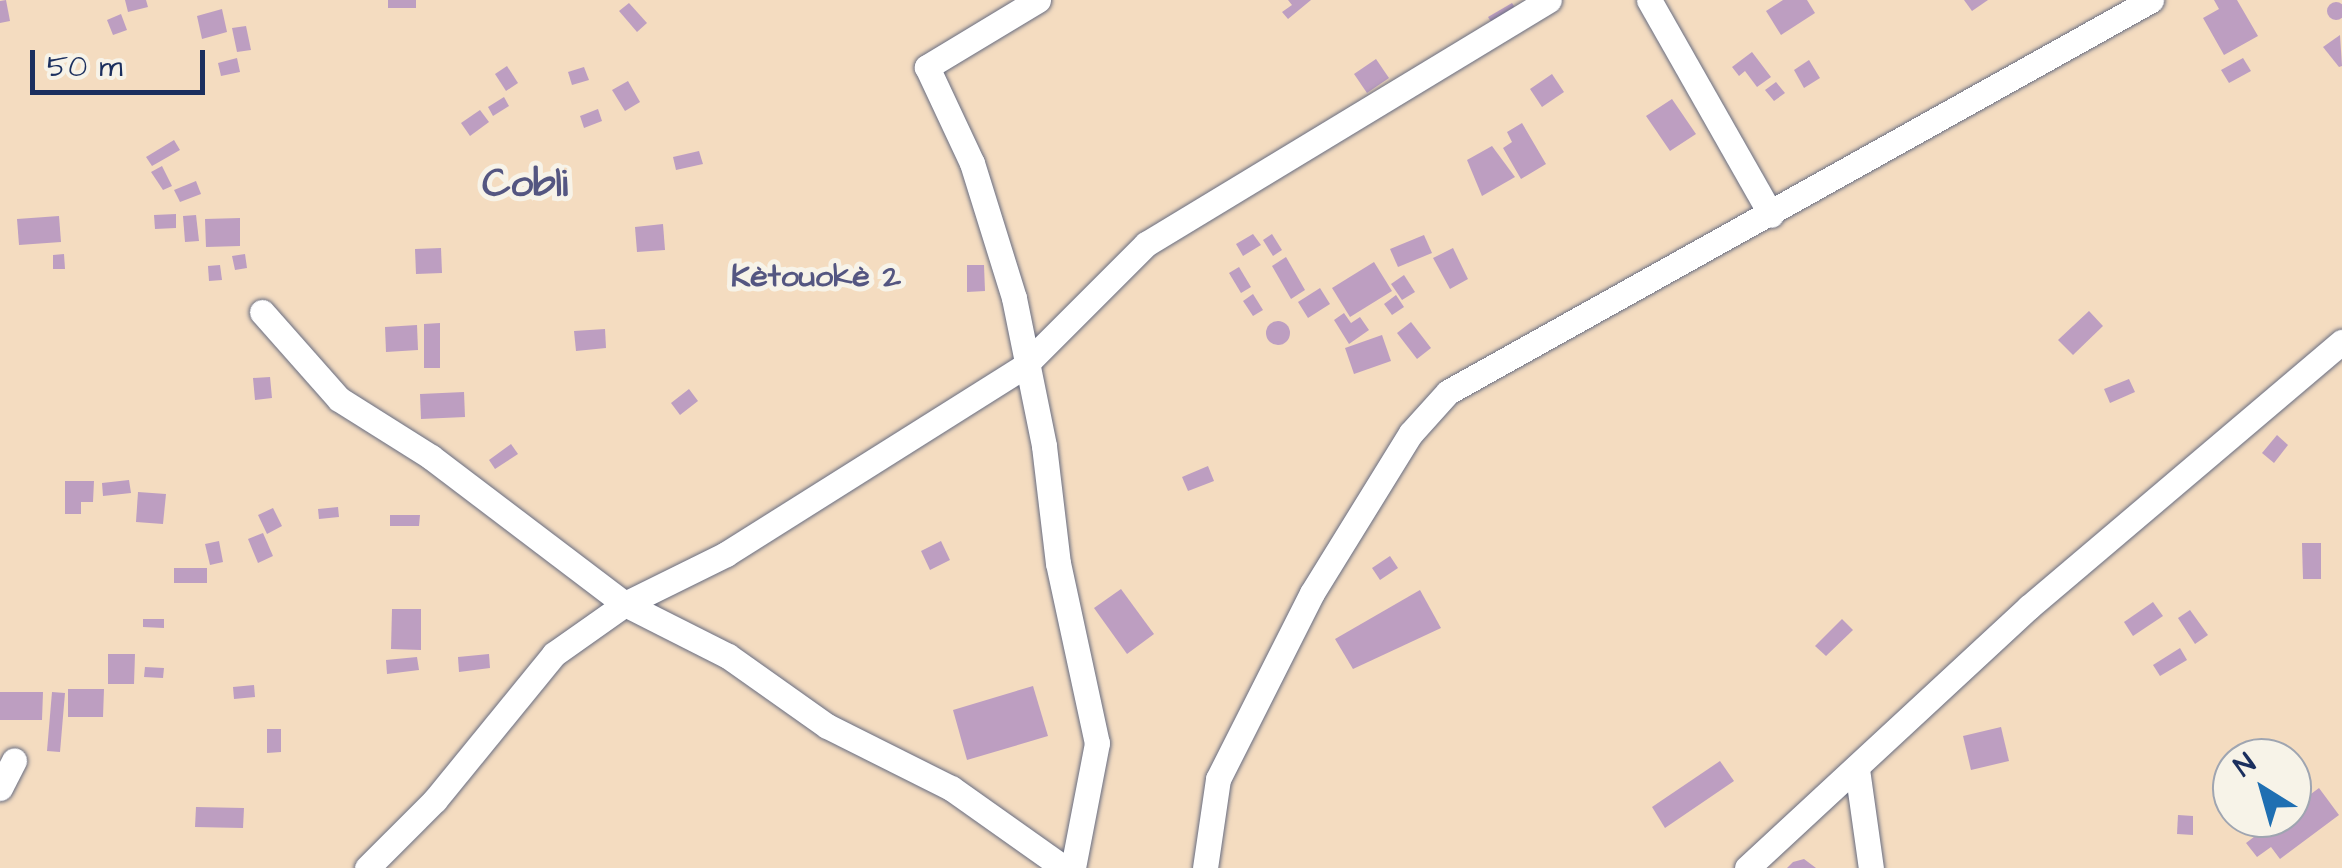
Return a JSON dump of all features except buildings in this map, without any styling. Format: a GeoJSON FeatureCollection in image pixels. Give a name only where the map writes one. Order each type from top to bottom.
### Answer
{"type":"FeatureCollection","features":[{"type":"Feature","properties":{"kind":"street"},"geometry":{"type":"LineString","coordinates":[[1038,0],[927,67],[972,163],[1014,298],[1097,742],[1073,868]]}},
{"type":"Feature","properties":{"kind":"street"},"geometry":{"type":"LineString","coordinates":[[367,868],[436,800],[554,654],[625,604],[726,554],[1024,366],[1146,244],[1549,0]]}},
{"type":"Feature","properties":{"kind":"street"},"geometry":{"type":"LineString","coordinates":[[1649,0],[1771,215]]}},
{"type":"Feature","properties":{"kind":"street"},"geometry":{"type":"LineString","coordinates":[[1205,868],[1218,780],[1312,592],[1410,433],[1448,392],[2151,0]]}},
{"type":"Feature","properties":{"kind":"street"},"geometry":{"type":"LineString","coordinates":[[262,312],[339,399],[431,457],[625,604],[728,656],[827,726],[951,788],[1064,868]]}},
{"type":"Feature","properties":{"kind":"street"},"geometry":{"type":"LineString","coordinates":[[1746,868],[2029,607],[2342,342]]}},
{"type":"Feature","properties":{"kind":"street"},"geometry":{"type":"LineString","coordinates":[[0,788],[14,760]]}},
{"type":"Feature","properties":{"kind":"street"},"geometry":{"type":"LineString","coordinates":[[1857,769],[1871,868]]}},
{"type":"Feature","properties":{"kind":"district","name":"Cobli"},"geometry":{"type":"Point","coordinates":[525,185]}},
{"type":"Feature","properties":{"kind":"district","name":"Kètouokè 2"},"geometry":{"type":"Point","coordinates":[816,277]}}]}
